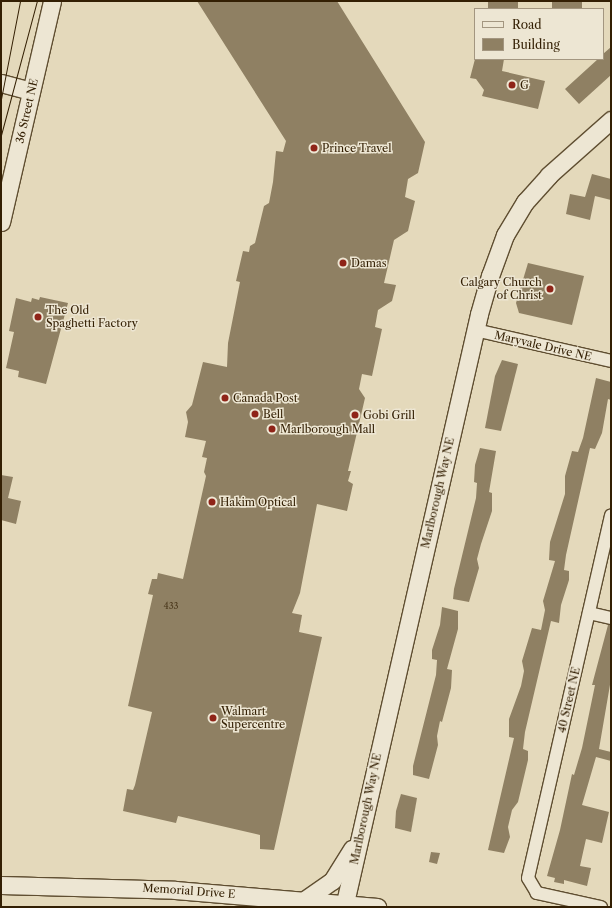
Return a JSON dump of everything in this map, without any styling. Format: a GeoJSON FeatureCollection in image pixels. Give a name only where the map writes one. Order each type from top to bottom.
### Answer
{"type":"FeatureCollection","features":[{"type":"Feature","properties":{"kind":"street","name":"36 Street NE"},"geometry":{"type":"LineString","coordinates":[[1,222],[52,1]]}},
{"type":"Feature","properties":{"kind":"street"},"geometry":{"type":"LineString","coordinates":[[1,83],[31,91]]}},
{"type":"Feature","properties":{"kind":"street","name":"Marlborough Way NE"},"geometry":{"type":"LineString","coordinates":[[345,905],[359,836],[475,330],[490,276],[512,220],[549,175],[611,120]]}},
{"type":"Feature","properties":{"kind":"street","name":"Maryvale Drive NE"},"geometry":{"type":"LineString","coordinates":[[475,330],[611,361]]}},
{"type":"Feature","properties":{"kind":"street","name":"40 Street NE"},"geometry":{"type":"LineString","coordinates":[[600,907],[538,893],[530,885],[528,878],[611,515]]}},
{"type":"Feature","properties":{"kind":"street"},"geometry":{"type":"LineString","coordinates":[[589,613],[611,618]]}},
{"type":"Feature","properties":{"kind":"street"},"geometry":{"type":"LineString","coordinates":[[306,899],[332,881],[359,836]]}},
{"type":"Feature","properties":{"kind":"street","name":"Memorial Drive E"},"geometry":{"type":"LineString","coordinates":[[1,885],[151,889],[306,899],[345,905],[377,907]]}},
{"type":"Feature","properties":{"kind":"building","name":"Marlborough Mall"},"geometry":{"type":"Polygon","coordinates":[[[197,1],[337,1],[425,142],[418,173],[408,179],[405,197],[415,201],[408,231],[394,240],[384,283],[396,285],[392,301],[378,310],[375,327],[382,329],[372,376],[362,374],[359,389],[365,398],[348,471],[351,471],[348,481],[353,484],[347,511],[317,504],[300,593],[292,613],[302,615],[299,632],[322,637],[274,850],[260,849],[260,835],[178,816],[176,823],[123,811],[127,789],[133,790],[135,785],[152,712],[128,706],[153,595],[148,594],[152,579],[157,579],[158,573],[183,579],[206,476],[204,472],[207,458],[202,457],[206,441],[185,437],[188,422],[186,412],[192,405],[203,362],[227,367],[228,343],[240,282],[236,281],[243,251],[249,252],[250,246],[255,243],[264,206],[269,203],[276,151],[283,152],[286,141],[197,1]]]}},
{"type":"Feature","properties":{"kind":"building"},"geometry":{"type":"Polygon","coordinates":[[[488,1],[518,1],[518,8],[488,8],[488,1]]]}},
{"type":"Feature","properties":{"kind":"building"},"geometry":{"type":"Polygon","coordinates":[[[552,1],[582,1],[582,8],[552,8],[552,1]]]}},
{"type":"Feature","properties":{"kind":"building"},"geometry":{"type":"Polygon","coordinates":[[[611,47],[611,75],[579,104],[565,89],[597,60],[604,60],[604,53],[611,47]]]}},
{"type":"Feature","properties":{"kind":"building","name":"G"},"geometry":{"type":"Polygon","coordinates":[[[475,60],[504,60],[502,71],[545,81],[538,109],[482,96],[484,90],[476,79],[470,78],[475,60]]]}},
{"type":"Feature","properties":{"kind":"building"},"geometry":{"type":"Polygon","coordinates":[[[592,174],[611,179],[611,200],[595,196],[590,220],[566,214],[570,194],[585,197],[592,174]]]}},
{"type":"Feature","properties":{"kind":"building","name":"Calgary Church of Christ"},"geometry":{"type":"Polygon","coordinates":[[[528,263],[584,276],[572,325],[519,313],[516,303],[528,263]]]}},
{"type":"Feature","properties":{"kind":"building"},"geometry":{"type":"Polygon","coordinates":[[[40,297],[68,303],[46,384],[18,377],[19,371],[6,368],[14,332],[9,331],[16,298],[31,302],[32,298],[39,300],[40,297]]]}},
{"type":"Feature","properties":{"kind":"building"},"geometry":{"type":"Polygon","coordinates":[[[502,360],[518,364],[501,431],[485,428],[495,376],[502,360]]]}},
{"type":"Feature","properties":{"kind":"building"},"geometry":{"type":"Polygon","coordinates":[[[596,378],[611,382],[611,400],[608,399],[602,433],[595,449],[590,448],[566,555],[564,570],[569,571],[569,580],[561,605],[559,623],[551,621],[525,732],[523,749],[528,751],[528,760],[518,802],[512,810],[508,827],[510,837],[504,853],[488,850],[514,738],[509,737],[509,719],[521,686],[524,671],[522,661],[532,628],[541,630],[545,610],[543,601],[555,561],[549,560],[550,542],[565,494],[565,476],[572,451],[578,452],[583,438],[596,378]]]}},
{"type":"Feature","properties":{"kind":"building"},"geometry":{"type":"Polygon","coordinates":[[[480,448],[496,451],[489,492],[492,493],[492,511],[477,559],[479,568],[469,602],[453,599],[454,589],[476,498],[477,483],[474,482],[475,465],[480,448]]]}},
{"type":"Feature","properties":{"kind":"building"},"geometry":{"type":"Polygon","coordinates":[[[1,475],[13,477],[8,498],[21,501],[16,524],[1,520],[1,475]]]}},
{"type":"Feature","properties":{"kind":"building"},"geometry":{"type":"Polygon","coordinates":[[[442,607],[458,611],[458,629],[447,669],[452,670],[451,688],[442,722],[440,721],[437,736],[438,745],[429,779],[413,775],[413,766],[436,675],[437,660],[432,659],[432,650],[440,625],[442,607]]]}},
{"type":"Feature","properties":{"kind":"building"},"geometry":{"type":"Polygon","coordinates":[[[608,625],[611,625],[611,679],[599,749],[611,752],[611,761],[596,757],[582,805],[609,812],[602,843],[586,839],[580,866],[591,868],[587,886],[564,880],[564,884],[554,882],[555,878],[547,876],[560,830],[572,774],[574,775],[582,748],[595,685],[592,685],[608,625]]]}},
{"type":"Feature","properties":{"kind":"building"},"geometry":{"type":"Polygon","coordinates":[[[401,794],[417,798],[411,832],[395,828],[396,811],[401,794]]]}},
{"type":"Feature","properties":{"kind":"building"},"geometry":{"type":"Polygon","coordinates":[[[431,852],[440,853],[437,864],[429,862],[431,852]]]}},
{"type":"Feature","properties":{"kind":"tram line"},"geometry":{"type":"LineString","coordinates":[[1,99],[20,1]]}},
{"type":"Feature","properties":{"kind":"tram line"},"geometry":{"type":"LineString","coordinates":[[1,135],[37,1]]}},
{"type":"Feature","properties":{"kind":"place","name":"G"},"geometry":{"type":"Point","coordinates":[512,85]}},
{"type":"Feature","properties":{"kind":"place","name":"Prince Travel"},"geometry":{"type":"Point","coordinates":[314,148]}},
{"type":"Feature","properties":{"kind":"place","name":"Damas"},"geometry":{"type":"Point","coordinates":[343,263]}},
{"type":"Feature","properties":{"kind":"place","name":"Calgary Church of Christ"},"geometry":{"type":"Point","coordinates":[550,289]}},
{"type":"Feature","properties":{"kind":"place","name":"The Old Spaghetti Factory"},"geometry":{"type":"Point","coordinates":[38,317]}},
{"type":"Feature","properties":{"kind":"place","name":"Canada Post"},"geometry":{"type":"Point","coordinates":[225,398]}},
{"type":"Feature","properties":{"kind":"place","name":"Bell"},"geometry":{"type":"Point","coordinates":[255,414]}},
{"type":"Feature","properties":{"kind":"place","name":"Gobi Grill"},"geometry":{"type":"Point","coordinates":[355,415]}},
{"type":"Feature","properties":{"kind":"place","name":"Marlborough Mall"},"geometry":{"type":"Point","coordinates":[272,429]}},
{"type":"Feature","properties":{"kind":"place","name":"Hakim Optical"},"geometry":{"type":"Point","coordinates":[212,502]}},
{"type":"Feature","properties":{"kind":"place","name":"Walmart Supercentre"},"geometry":{"type":"Point","coordinates":[213,718]}}]}
